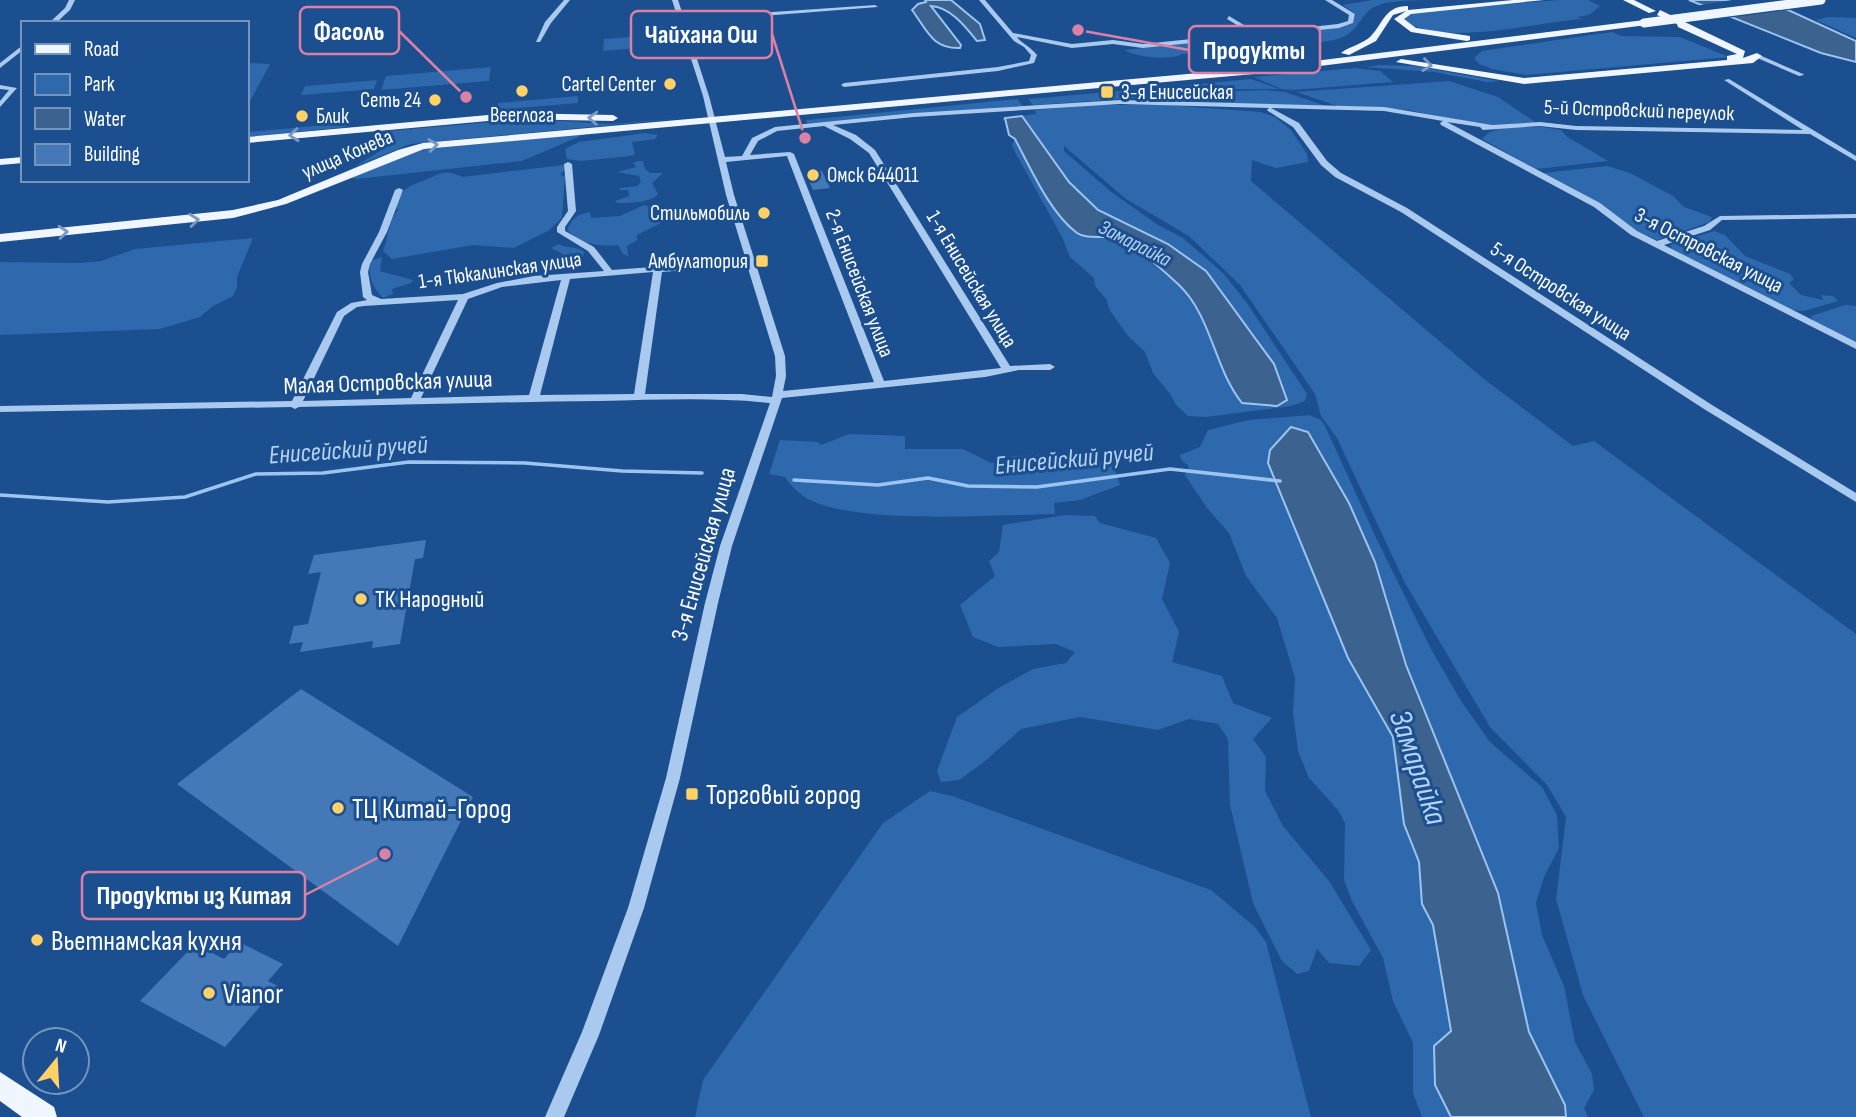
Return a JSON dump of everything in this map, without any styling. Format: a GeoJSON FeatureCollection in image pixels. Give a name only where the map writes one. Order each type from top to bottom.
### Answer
{"type":"FeatureCollection","features":[{"type":"Feature","properties":{"kind":"main road"},"geometry":{"type":"LineString","coordinates":[[1346,53],[1373,39],[1387,16],[1395,10],[1505,0]]}},
{"type":"Feature","properties":{"kind":"main road"},"geometry":{"type":"LineString","coordinates":[[1466,38],[1424,33],[1405,27],[1398,19],[1409,12],[1540,0]]}},
{"type":"Feature","properties":{"kind":"main road"},"geometry":{"type":"LineString","coordinates":[[1627,0],[1757,56]]}},
{"type":"Feature","properties":{"kind":"main road"},"geometry":{"type":"LineString","coordinates":[[711,116],[1346,53],[1768,0]]}},
{"type":"Feature","properties":{"kind":"main road"},"geometry":{"type":"LineString","coordinates":[[711,116],[1359,60],[1821,0]]}},
{"type":"Feature","properties":{"kind":"main road"},"geometry":{"type":"LineString","coordinates":[[1479,45],[1471,59],[1493,72],[1534,77],[1741,56],[1739,51],[1681,25]]}},
{"type":"Feature","properties":{"kind":"main road"},"geometry":{"type":"LineString","coordinates":[[1359,60],[1421,64],[1524,80],[1745,61],[1757,56]]}},
{"type":"Feature","properties":{"kind":"main road","name":"улица Конева"},"geometry":{"type":"LineString","coordinates":[[248,140],[511,116],[711,116]]}},
{"type":"Feature","properties":{"kind":"main road","name":"улица Конева"},"geometry":{"type":"LineString","coordinates":[[0,238],[233,214],[282,202],[402,152],[423,146],[711,116]]}},
{"type":"Feature","properties":{"kind":"main road"},"geometry":{"type":"LineString","coordinates":[[0,162],[21,160]]}},
{"type":"Feature","properties":{"kind":"main road"},"geometry":{"type":"LineString","coordinates":[[0,1085],[44,1117]]}},
{"type":"Feature","properties":{"kind":"street"},"geometry":{"type":"LineString","coordinates":[[54,21],[68,9],[72,0]]}},
{"type":"Feature","properties":{"kind":"street"},"geometry":{"type":"LineString","coordinates":[[538,41],[567,0]]}},
{"type":"Feature","properties":{"kind":"street","name":"3-я Енисейская улица"},"geometry":{"type":"LineString","coordinates":[[554,1117],[590,1034],[636,903],[673,778],[709,611],[726,547],[777,398],[780,356],[675,0]]}},
{"type":"Feature","properties":{"kind":"street"},"geometry":{"type":"LineString","coordinates":[[844,85],[998,69],[1032,62],[1034,55],[1019,43],[982,0]]}},
{"type":"Feature","properties":{"kind":"street"},"geometry":{"type":"LineString","coordinates":[[1011,34],[1072,46],[1113,42],[1143,46],[1339,26],[1353,18],[1347,10],[1328,0]]}},
{"type":"Feature","properties":{"kind":"street"},"geometry":{"type":"LineString","coordinates":[[681,20],[875,8]]}},
{"type":"Feature","properties":{"kind":"street"},"geometry":{"type":"LineString","coordinates":[[1229,18],[1257,35]]}},
{"type":"Feature","properties":{"kind":"street"},"geometry":{"type":"LineString","coordinates":[[0,66],[21,49]]}},
{"type":"Feature","properties":{"kind":"street"},"geometry":{"type":"LineString","coordinates":[[1757,56],[1801,75]]}},
{"type":"Feature","properties":{"kind":"street"},"geometry":{"type":"LineString","coordinates":[[1727,80],[1856,159]]}},
{"type":"Feature","properties":{"kind":"street"},"geometry":{"type":"LineString","coordinates":[[0,87],[14,88],[0,106]]}},
{"type":"Feature","properties":{"kind":"street"},"geometry":{"type":"LineString","coordinates":[[9,96],[21,95]]}},
{"type":"Feature","properties":{"kind":"street"},"geometry":{"type":"LineString","coordinates":[[721,160],[746,158],[755,140],[766,132],[822,124],[1091,103],[1410,111]]}},
{"type":"Feature","properties":{"kind":"street","name":"5-я Островская улица"},"geometry":{"type":"LineString","coordinates":[[1256,107],[1275,112],[1296,125],[1324,163],[1338,175],[1404,210],[1697,400],[1856,498]]}},
{"type":"Feature","properties":{"kind":"street","name":"5-й Островский переулок"},"geometry":{"type":"LineString","coordinates":[[1410,111],[1491,127],[1540,124],[1576,128],[1811,132]]}},
{"type":"Feature","properties":{"kind":"street","name":"3-я Островская улица"},"geometry":{"type":"LineString","coordinates":[[1410,111],[1438,120],[1476,139],[1597,205],[1634,233],[1856,346]]}},
{"type":"Feature","properties":{"kind":"street","name":"1-я Енисейская улица"},"geometry":{"type":"LineString","coordinates":[[822,124],[853,137],[872,152],[1006,368]]}},
{"type":"Feature","properties":{"kind":"street"},"geometry":{"type":"LineString","coordinates":[[1476,139],[1475,132],[1491,127]]}},
{"type":"Feature","properties":{"kind":"street","name":"2-я Енисейская улица"},"geometry":{"type":"LineString","coordinates":[[746,158],[790,154],[880,385]]}},
{"type":"Feature","properties":{"kind":"street"},"geometry":{"type":"LineString","coordinates":[[568,164],[572,211],[561,227],[561,232],[591,249],[610,273]]}},
{"type":"Feature","properties":{"kind":"street"},"geometry":{"type":"LineString","coordinates":[[378,301],[368,297],[364,272],[399,190]]}},
{"type":"Feature","properties":{"kind":"street"},"geometry":{"type":"LineString","coordinates":[[1657,244],[1707,228],[1720,218],[1856,216]]}},
{"type":"Feature","properties":{"kind":"street","name":"1-я Тюкалинская улица"},"geometry":{"type":"LineString","coordinates":[[295,406],[341,313],[354,305],[378,301],[464,298],[500,285],[565,276],[751,262]]}},
{"type":"Feature","properties":{"kind":"street"},"geometry":{"type":"LineString","coordinates":[[639,398],[659,271]]}},
{"type":"Feature","properties":{"kind":"street"},"geometry":{"type":"LineString","coordinates":[[534,398],[565,276]]}},
{"type":"Feature","properties":{"kind":"street"},"geometry":{"type":"LineString","coordinates":[[414,402],[464,298]]}},
{"type":"Feature","properties":{"kind":"street","name":"Малая Островская улица"},"geometry":{"type":"LineString","coordinates":[[0,409],[295,406],[534,398],[777,398],[985,374],[1006,368],[1050,367]]}},
{"type":"Feature","properties":{"kind":"green space"},"geometry":{"type":"Polygon","coordinates":[[[1373,0],[1423,0],[1392,2],[1374,7],[1352,31],[1334,40],[1308,43],[1262,36],[1352,24],[1356,14],[1343,5],[1373,0]]]}},
{"type":"Feature","properties":{"kind":"green space"},"geometry":{"type":"Polygon","coordinates":[[[1588,0],[1600,6],[1589,15],[1577,17],[1582,19],[1466,33],[1421,29],[1403,21],[1404,16],[1421,11],[1588,0]]]}},
{"type":"Feature","properties":{"kind":"green space"},"geometry":{"type":"Polygon","coordinates":[[[1828,17],[1856,18],[1856,38],[1816,20],[1828,17]]]}},
{"type":"Feature","properties":{"kind":"green space"},"geometry":{"type":"Polygon","coordinates":[[[1612,32],[1621,36],[1680,37],[1729,57],[1526,75],[1492,69],[1479,64],[1474,58],[1482,51],[1612,32]]]}},
{"type":"Feature","properties":{"kind":"green space"},"geometry":{"type":"Polygon","coordinates":[[[671,34],[674,45],[603,51],[604,39],[671,34]]]}},
{"type":"Feature","properties":{"kind":"green space"},"geometry":{"type":"Polygon","coordinates":[[[1258,38],[1261,45],[1272,48],[1161,58],[1136,55],[1124,50],[1258,38]]]}},
{"type":"Feature","properties":{"kind":"green space"},"geometry":{"type":"Polygon","coordinates":[[[252,63],[270,64],[248,105],[248,65],[252,63]]]}},
{"type":"Feature","properties":{"kind":"green space"},"geometry":{"type":"Polygon","coordinates":[[[1414,66],[1499,81],[1487,82],[1434,72],[1365,67],[1414,66]]]}},
{"type":"Feature","properties":{"kind":"green space"},"geometry":{"type":"Polygon","coordinates":[[[491,67],[489,81],[381,90],[386,76],[491,67]]]}},
{"type":"Feature","properties":{"kind":"green space"},"geometry":{"type":"Polygon","coordinates":[[[1355,68],[1380,71],[1393,82],[1293,90],[1281,89],[1254,77],[1355,68]]]}},
{"type":"Feature","properties":{"kind":"green space"},"geometry":{"type":"Polygon","coordinates":[[[1251,79],[1279,89],[1229,89],[1186,93],[1265,90],[1285,92],[1326,106],[1201,103],[1171,94],[1155,96],[1148,89],[1251,79]]]}},
{"type":"Feature","properties":{"kind":"green space"},"geometry":{"type":"Polygon","coordinates":[[[377,80],[374,89],[301,95],[305,86],[377,80]]]}},
{"type":"Feature","properties":{"kind":"green space"},"geometry":{"type":"Polygon","coordinates":[[[1449,81],[1498,97],[1535,122],[1475,124],[1408,110],[1338,106],[1296,92],[1449,81]]]}},
{"type":"Feature","properties":{"kind":"green space"},"geometry":{"type":"Polygon","coordinates":[[[1143,89],[1151,97],[1033,105],[1028,99],[1143,89]]]}},
{"type":"Feature","properties":{"kind":"green space"},"geometry":{"type":"Polygon","coordinates":[[[578,96],[578,103],[497,110],[498,103],[578,96]]]}},
{"type":"Feature","properties":{"kind":"green space"},"geometry":{"type":"Polygon","coordinates":[[[1017,99],[1023,106],[807,124],[806,120],[1017,99]]]}},
{"type":"Feature","properties":{"kind":"green space"},"geometry":{"type":"Polygon","coordinates":[[[1093,105],[1166,105],[1260,112],[1275,117],[1291,130],[1307,154],[1308,162],[1276,168],[1252,160],[1251,181],[1484,379],[1573,446],[1594,441],[1856,634],[1856,1117],[1644,1117],[1583,995],[1556,899],[1566,817],[1547,785],[1490,727],[1405,583],[1337,438],[1321,416],[1315,394],[1240,285],[1189,236],[1126,199],[1064,146],[1064,151],[1110,191],[1158,225],[1183,238],[1223,273],[1247,303],[1307,394],[1305,401],[1291,406],[1206,417],[1188,416],[1176,405],[1153,373],[1145,352],[1127,335],[1109,309],[1107,300],[1095,286],[1094,278],[1070,257],[1062,237],[1015,152],[1012,145],[1015,139],[1040,186],[1079,235],[1114,238],[1132,248],[1180,286],[1202,318],[1231,389],[1287,400],[1274,364],[1252,331],[1168,244],[1098,210],[1069,182],[1022,117],[1010,118],[1036,114],[1035,110],[1093,105]]]}},
{"type":"Feature","properties":{"kind":"green space"},"geometry":{"type":"Polygon","coordinates":[[[686,118],[410,144],[354,167],[380,151],[388,131],[528,119],[611,124],[686,118]]]}},
{"type":"Feature","properties":{"kind":"green space"},"geometry":{"type":"Polygon","coordinates":[[[348,123],[346,127],[248,137],[248,132],[348,123]]]}},
{"type":"Feature","properties":{"kind":"green space"},"geometry":{"type":"Polygon","coordinates":[[[1541,127],[1561,130],[1566,136],[1608,161],[1536,169],[1482,139],[1501,128],[1541,127]]]}},
{"type":"Feature","properties":{"kind":"green space"},"geometry":{"type":"Polygon","coordinates":[[[645,133],[658,135],[655,139],[632,142],[635,154],[631,156],[581,161],[567,159],[565,149],[579,142],[645,133]]]}},
{"type":"Feature","properties":{"kind":"green space"},"geometry":{"type":"Polygon","coordinates":[[[585,134],[522,161],[356,179],[351,177],[425,149],[585,134]]]}},
{"type":"Feature","properties":{"kind":"green space"},"geometry":{"type":"Polygon","coordinates":[[[643,161],[645,169],[650,173],[663,173],[652,183],[658,194],[645,201],[618,203],[615,201],[629,196],[628,190],[620,188],[637,186],[641,182],[639,176],[617,172],[636,167],[633,163],[643,161]]]}},
{"type":"Feature","properties":{"kind":"green space"},"geometry":{"type":"Polygon","coordinates":[[[564,165],[567,168],[560,174],[565,177],[562,218],[548,231],[514,248],[473,245],[392,259],[383,251],[390,224],[398,210],[396,204],[401,194],[411,186],[444,173],[462,177],[564,165]]]}},
{"type":"Feature","properties":{"kind":"green space"},"geometry":{"type":"Polygon","coordinates":[[[1607,166],[1630,173],[1673,196],[1684,207],[1712,217],[1710,222],[1657,240],[1632,229],[1543,173],[1607,166]]]}},
{"type":"Feature","properties":{"kind":"green space"},"geometry":{"type":"Polygon","coordinates":[[[644,205],[665,221],[637,235],[637,240],[627,246],[628,256],[623,254],[618,245],[591,244],[567,230],[573,220],[582,214],[590,212],[591,218],[620,216],[644,205]]]}},
{"type":"Feature","properties":{"kind":"green space"},"geometry":{"type":"Polygon","coordinates":[[[1714,231],[1725,235],[1745,256],[1790,274],[1794,279],[1789,283],[1801,295],[1823,300],[1821,295],[1833,296],[1838,301],[1804,311],[1791,310],[1672,249],[1670,245],[1714,231]]]}},
{"type":"Feature","properties":{"kind":"green space"},"geometry":{"type":"Polygon","coordinates":[[[253,238],[237,277],[233,296],[213,306],[200,317],[160,329],[0,335],[0,262],[80,263],[101,261],[135,249],[253,238]]]}},
{"type":"Feature","properties":{"kind":"green space"},"geometry":{"type":"Polygon","coordinates":[[[559,244],[584,252],[582,261],[564,269],[546,265],[544,262],[563,254],[551,248],[559,244]]]}},
{"type":"Feature","properties":{"kind":"green space"},"geometry":{"type":"Polygon","coordinates":[[[382,257],[380,271],[413,280],[392,289],[393,294],[383,298],[376,290],[370,272],[370,261],[382,257]]]}},
{"type":"Feature","properties":{"kind":"green space"},"geometry":{"type":"Polygon","coordinates":[[[1845,305],[1856,306],[1856,342],[1813,321],[1811,316],[1845,305]]]}},
{"type":"Feature","properties":{"kind":"green space"},"geometry":{"type":"Polygon","coordinates":[[[1309,415],[1321,420],[1325,426],[1378,542],[1430,647],[1461,701],[1490,742],[1542,787],[1557,815],[1559,848],[1544,877],[1536,903],[1542,935],[1564,986],[1575,1042],[1592,1074],[1594,1090],[1584,1108],[1588,1117],[1566,1117],[1565,1105],[1529,1032],[1498,893],[1406,665],[1375,562],[1349,503],[1308,432],[1283,438],[1270,450],[1268,463],[1348,658],[1393,737],[1404,824],[1419,862],[1422,904],[1433,925],[1451,1031],[1435,1085],[1451,1117],[1422,1117],[1413,1093],[1413,1043],[1393,1001],[1383,958],[1352,901],[1344,880],[1345,823],[1338,810],[1309,778],[1298,751],[1293,713],[1295,678],[1277,618],[1246,576],[1229,533],[1207,508],[1185,475],[1189,466],[1182,461],[1180,455],[1200,447],[1208,430],[1248,420],[1309,415]]]}},
{"type":"Feature","properties":{"kind":"green space"},"geometry":{"type":"Polygon","coordinates":[[[849,434],[905,436],[905,449],[963,449],[991,463],[1004,463],[1013,456],[1046,455],[1113,465],[1120,485],[1080,500],[1054,503],[1055,514],[928,517],[830,507],[804,497],[785,477],[769,474],[780,440],[818,442],[821,445],[849,434]]]}},
{"type":"Feature","properties":{"kind":"green space"},"geometry":{"type":"Polygon","coordinates":[[[1065,515],[1095,516],[1100,523],[1156,538],[1170,563],[1162,599],[1179,632],[1172,662],[1222,676],[1233,703],[1272,718],[1253,739],[1266,757],[1265,791],[1283,826],[1329,881],[1371,950],[1359,966],[1329,963],[1317,949],[1309,971],[1297,974],[1282,961],[1253,903],[1230,805],[1228,739],[1218,724],[1189,719],[1158,730],[1080,717],[1021,729],[959,780],[941,782],[937,771],[957,717],[1000,687],[1033,669],[1066,663],[1075,652],[1056,644],[998,647],[973,637],[960,605],[995,576],[989,561],[999,552],[1003,525],[1065,515]]]}},
{"type":"Feature","properties":{"kind":"green space"},"geometry":{"type":"Polygon","coordinates":[[[930,791],[952,796],[1211,890],[1255,927],[1266,942],[1311,1117],[695,1117],[703,1080],[883,823],[930,791]]]}},
{"type":"Feature","properties":{"kind":"water"},"geometry":{"type":"Polygon","coordinates":[[[925,0],[951,0],[980,24],[985,40],[977,41],[951,14],[931,6],[961,45],[960,48],[951,47],[936,42],[912,10],[918,4],[926,2],[925,0]]]}},
{"type":"Feature","properties":{"kind":"water"},"geometry":{"type":"Polygon","coordinates":[[[1689,0],[1766,0],[1856,41],[1856,62],[1821,53],[1689,0]]]}},
{"type":"Feature","properties":{"kind":"water","name":"Замарайка"},"geometry":{"type":"Polygon","coordinates":[[[1022,116],[1069,182],[1098,210],[1168,244],[1206,271],[1274,364],[1287,400],[1277,406],[1242,403],[1225,374],[1199,312],[1179,285],[1148,258],[1122,241],[1110,237],[1081,235],[1067,224],[1042,190],[1015,139],[1009,135],[1005,118],[1022,116]]]}},
{"type":"Feature","properties":{"kind":"water","name":"Замарайка"},"geometry":{"type":"Polygon","coordinates":[[[1291,427],[1308,432],[1349,503],[1375,562],[1406,665],[1498,893],[1529,1032],[1565,1105],[1566,1117],[1451,1117],[1435,1085],[1434,1046],[1451,1031],[1433,925],[1422,904],[1419,862],[1404,824],[1393,737],[1348,658],[1268,463],[1270,450],[1291,427]]]}},
{"type":"Feature","properties":{"kind":"pier"},"geometry":{"type":"Polygon","coordinates":[[[1732,0],[1775,0],[1796,9],[1726,18],[1695,6],[1732,0]]]}},
{"type":"Feature","properties":{"kind":"building"},"geometry":{"type":"Polygon","coordinates":[[[805,171],[822,171],[830,188],[813,190],[805,171]]]}},
{"type":"Feature","properties":{"kind":"building","name":"ТК Народный"},"geometry":{"type":"Polygon","coordinates":[[[426,540],[423,558],[415,559],[400,644],[372,648],[373,641],[300,652],[303,642],[289,644],[294,626],[308,624],[321,572],[308,574],[314,555],[426,540]]]}},
{"type":"Feature","properties":{"kind":"building","name":"ТЦ Китай-Город"},"geometry":{"type":"Polygon","coordinates":[[[301,689],[473,797],[398,946],[177,784],[301,689]]]}},
{"type":"Feature","properties":{"kind":"building","name":"Vianor"},"geometry":{"type":"Polygon","coordinates":[[[239,942],[283,964],[268,981],[278,986],[225,1047],[140,1001],[195,944],[224,959],[239,942]]]}},
{"type":"Feature","properties":{"kind":"waterway","name":"Енисейский ручей"},"geometry":{"type":"LineString","coordinates":[[0,495],[108,502],[185,497],[256,474],[323,473],[409,462],[525,463],[622,471],[702,473]]}},
{"type":"Feature","properties":{"kind":"waterway","name":"Енисейский ручей"},"geometry":{"type":"LineString","coordinates":[[794,480],[878,485],[928,478],[968,486],[1037,487],[1170,469],[1280,481]]}},
{"type":"Feature","properties":{"kind":"place","name":"Продукты"},"geometry":{"type":"Point","coordinates":[1078,30]}},
{"type":"Feature","properties":{"kind":"place","name":"Cartel Center"},"geometry":{"type":"Point","coordinates":[670,84]}},
{"type":"Feature","properties":{"kind":"place","name":"Beerлога"},"geometry":{"type":"Point","coordinates":[522,91]}},
{"type":"Feature","properties":{"kind":"place","name":"3-я Енисейская"},"geometry":{"type":"Point","coordinates":[1107,92]}},
{"type":"Feature","properties":{"kind":"place","name":"Фасоль"},"geometry":{"type":"Point","coordinates":[466,97]}},
{"type":"Feature","properties":{"kind":"place","name":"Сеть 24"},"geometry":{"type":"Point","coordinates":[435,100]}},
{"type":"Feature","properties":{"kind":"place","name":"Блик"},"geometry":{"type":"Point","coordinates":[302,116]}},
{"type":"Feature","properties":{"kind":"place","name":"Чайхана Ош"},"geometry":{"type":"Point","coordinates":[805,138]}},
{"type":"Feature","properties":{"kind":"place","name":"Омск 644011"},"geometry":{"type":"Point","coordinates":[813,175]}},
{"type":"Feature","properties":{"kind":"place","name":"Стильмобиль"},"geometry":{"type":"Point","coordinates":[764,213]}},
{"type":"Feature","properties":{"kind":"place","name":"Амбулатория"},"geometry":{"type":"Point","coordinates":[762,261]}},
{"type":"Feature","properties":{"kind":"place","name":"ТК Народный"},"geometry":{"type":"Point","coordinates":[361,599]}},
{"type":"Feature","properties":{"kind":"place","name":"Торговый город"},"geometry":{"type":"Point","coordinates":[692,794]}},
{"type":"Feature","properties":{"kind":"place","name":"ТЦ Китай-Город"},"geometry":{"type":"Point","coordinates":[338,808]}},
{"type":"Feature","properties":{"kind":"place","name":"Продукты из Китая"},"geometry":{"type":"Point","coordinates":[385,854]}},
{"type":"Feature","properties":{"kind":"place","name":"Вьетнамская кухня"},"geometry":{"type":"Point","coordinates":[37,940]}},
{"type":"Feature","properties":{"kind":"place","name":"Vianor"},"geometry":{"type":"Point","coordinates":[209,993]}}]}
